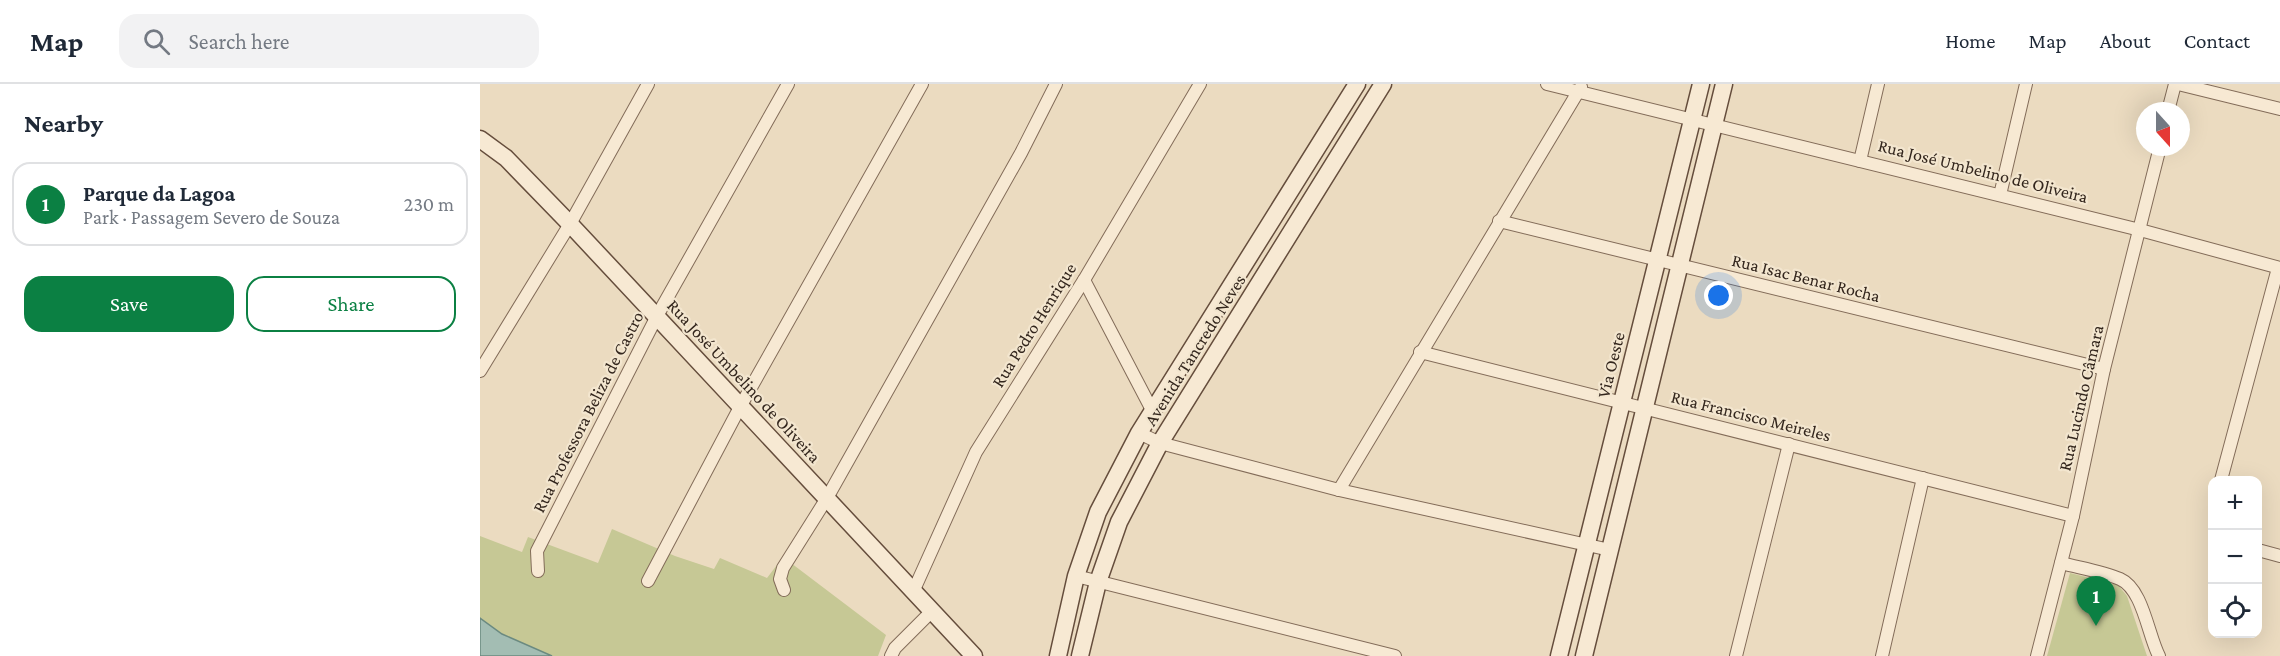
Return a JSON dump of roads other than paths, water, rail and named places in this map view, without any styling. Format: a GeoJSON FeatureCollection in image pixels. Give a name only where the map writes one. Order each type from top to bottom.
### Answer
{"type":"FeatureCollection","features":[{"type":"Feature","properties":{"kind":"street"},"geometry":{"type":"LineString","coordinates":[[480,371],[570,224],[648,84]]}},
{"type":"Feature","properties":{"kind":"street","name":"Rua Professora Beliza de Castro"},"geometry":{"type":"LineString","coordinates":[[538,572],[537,552],[657,316],[788,84]]}},
{"type":"Feature","properties":{"kind":"street"},"geometry":{"type":"LineString","coordinates":[[648,581],[740,407],[922,84]]}},
{"type":"Feature","properties":{"kind":"street"},"geometry":{"type":"LineString","coordinates":[[784,590],[780,579],[783,567],[827,498],[1056,84]]}},
{"type":"Feature","properties":{"kind":"street","name":"Rua Pedro Henrique"},"geometry":{"type":"LineString","coordinates":[[913,592],[976,452],[1084,280],[1200,84]]}},
{"type":"Feature","properties":{"kind":"street","name":"Avenida Tancredo Neves"},"geometry":{"type":"LineString","coordinates":[[1058,656],[1076,576],[1098,513],[1139,433],[1357,84]]}},
{"type":"Feature","properties":{"kind":"street","name":"Avenida Tancredo Neves"},"geometry":{"type":"LineString","coordinates":[[1080,656],[1098,582],[1119,522],[1160,443],[1383,84]]}},
{"type":"Feature","properties":{"kind":"street","name":"Rua José Umbelino de Oliveira"},"geometry":{"type":"LineString","coordinates":[[1547,84],[1580,88],[1714,126],[2140,230],[2279,268]]}},
{"type":"Feature","properties":{"kind":"street","name":"Via Oeste"},"geometry":{"type":"LineString","coordinates":[[1559,656],[1701,84]]}},
{"type":"Feature","properties":{"kind":"street"},"geometry":{"type":"LineString","coordinates":[[1584,656],[1724,84]]}},
{"type":"Feature","properties":{"kind":"street"},"geometry":{"type":"LineString","coordinates":[[1860,161],[1878,84]]}},
{"type":"Feature","properties":{"kind":"street"},"geometry":{"type":"LineString","coordinates":[[2000,195],[2026,84]]}},
{"type":"Feature","properties":{"kind":"street"},"geometry":{"type":"LineString","coordinates":[[2171,102],[2176,84],[2280,109]]}},
{"type":"Feature","properties":{"kind":"street"},"geometry":{"type":"LineString","coordinates":[[1339,490],[1498,221],[1580,88]]}},
{"type":"Feature","properties":{"kind":"street","name":"Rua José Umbelino de Oliveira"},"geometry":{"type":"LineString","coordinates":[[480,139],[506,158],[570,224],[974,656]]}},
{"type":"Feature","properties":{"kind":"street","name":"Rua Lucindo Câmara"},"geometry":{"type":"LineString","coordinates":[[2037,656],[2073,516],[2104,369],[2158,156]]}},
{"type":"Feature","properties":{"kind":"street","name":"Rua Isac Benar Rocha"},"geometry":{"type":"LineString","coordinates":[[1498,221],[2104,369]]}},
{"type":"Feature","properties":{"kind":"street"},"geometry":{"type":"LineString","coordinates":[[2222,476],[2279,268]]}},
{"type":"Feature","properties":{"kind":"street"},"geometry":{"type":"LineString","coordinates":[[1084,280],[1152,410]]}},
{"type":"Feature","properties":{"kind":"street","name":"Rua Francisco Meireles"},"geometry":{"type":"LineString","coordinates":[[1420,352],[2073,516]]}},
{"type":"Feature","properties":{"kind":"street"},"geometry":{"type":"LineString","coordinates":[[1139,433],[1160,443],[1339,490],[1610,550]]}},
{"type":"Feature","properties":{"kind":"street"},"geometry":{"type":"LineString","coordinates":[[1736,656],[1789,444]]}},
{"type":"Feature","properties":{"kind":"street"},"geometry":{"type":"LineString","coordinates":[[1882,656],[1923,478]]}},
{"type":"Feature","properties":{"kind":"street"},"geometry":{"type":"LineString","coordinates":[[2262,551],[2280,556]]}},
{"type":"Feature","properties":{"kind":"street"},"geometry":{"type":"LineString","coordinates":[[2061,563],[2120,579],[2129,585],[2136,595],[2159,656]]}},
{"type":"Feature","properties":{"kind":"street"},"geometry":{"type":"LineString","coordinates":[[1076,576],[1395,656]]}},
{"type":"Feature","properties":{"kind":"street"},"geometry":{"type":"LineString","coordinates":[[891,656],[895,648],[932,612]]}},
{"type":"Feature","properties":{"kind":"place","name":"Parque da Lagoa"},"geometry":{"type":"Point","coordinates":[2096,626]}}]}
